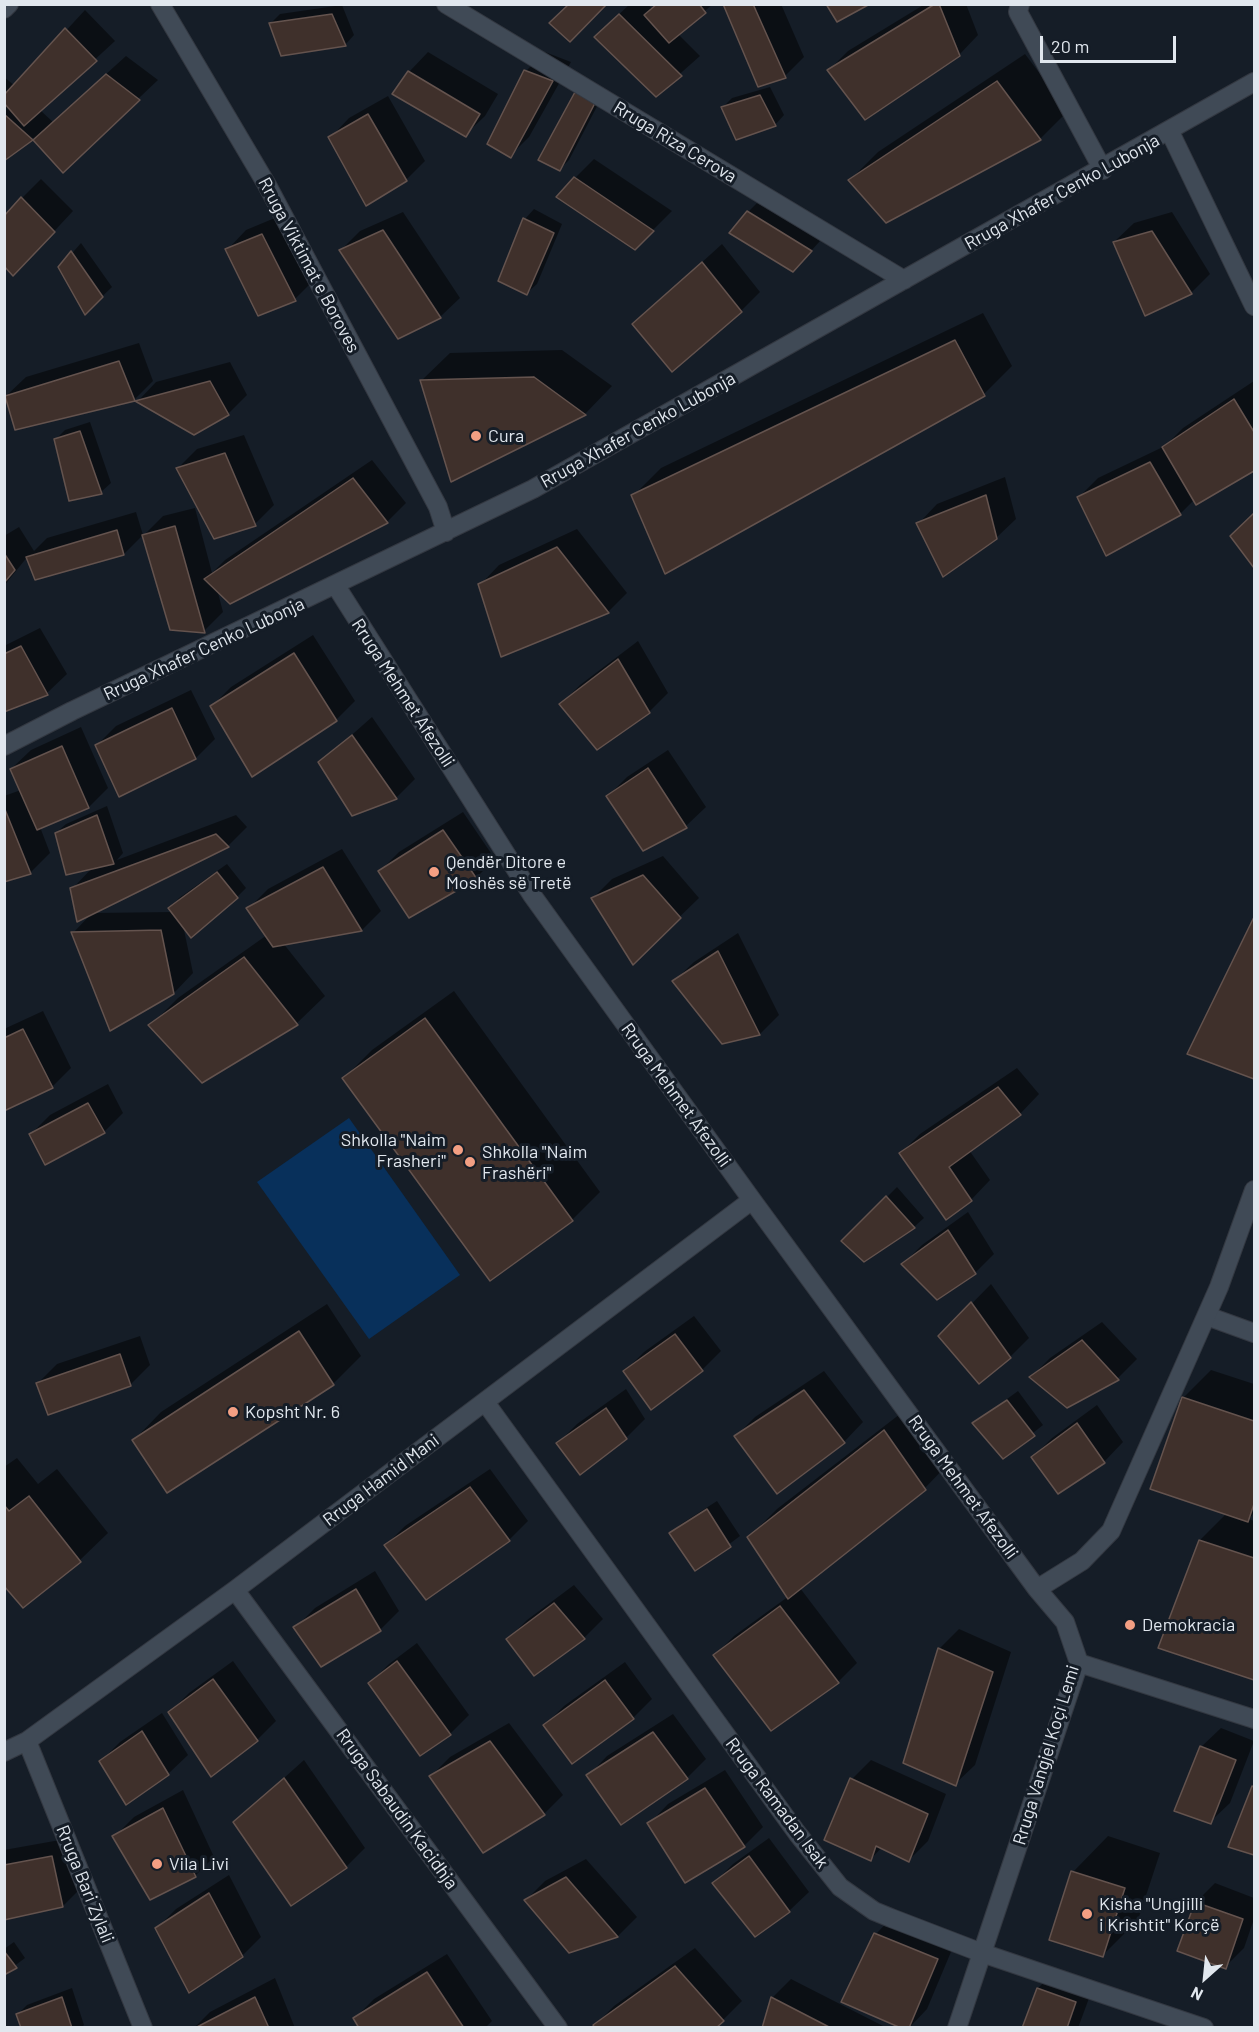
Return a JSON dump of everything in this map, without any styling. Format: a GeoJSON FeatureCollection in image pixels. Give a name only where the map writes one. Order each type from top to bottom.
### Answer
{"type":"FeatureCollection","features":[{"type":"Feature","properties":{"kind":"street"},"geometry":{"type":"LineString","coordinates":[[4,9],[9,4]]}},
{"type":"Feature","properties":{"kind":"street","name":"Rruga Viktimat e Boroves"},"geometry":{"type":"LineString","coordinates":[[160,4],[267,185],[438,507],[446,532]]}},
{"type":"Feature","properties":{"kind":"street","name":"Rruga Riza Cerova"},"geometry":{"type":"LineString","coordinates":[[446,4],[904,280]]}},
{"type":"Feature","properties":{"kind":"street"},"geometry":{"type":"LineString","coordinates":[[1020,4],[1018,12],[1103,170]]}},
{"type":"Feature","properties":{"kind":"street","name":"Rruga Xhafer Cenko Lubonja"},"geometry":{"type":"LineString","coordinates":[[4,746],[533,489],[1103,170],[1254,82]]}},
{"type":"Feature","properties":{"kind":"street"},"geometry":{"type":"LineString","coordinates":[[1170,132],[1254,306]]}},
{"type":"Feature","properties":{"kind":"street","name":"Rruga Mehmet Afezolli"},"geometry":{"type":"LineString","coordinates":[[336,586],[532,895],[1037,1589]]}},
{"type":"Feature","properties":{"kind":"street"},"geometry":{"type":"LineString","coordinates":[[1037,1589],[1082,1561],[1111,1531],[1206,1316],[1254,1190]]}},
{"type":"Feature","properties":{"kind":"street","name":"Rruga Hamid Mani"},"geometry":{"type":"LineString","coordinates":[[4,1752],[27,1741],[235,1590],[752,1200]]}},
{"type":"Feature","properties":{"kind":"street"},"geometry":{"type":"LineString","coordinates":[[1206,1316],[1254,1333]]}},
{"type":"Feature","properties":{"kind":"street","name":"Rruga Ramadan Isak"},"geometry":{"type":"LineString","coordinates":[[485,1402],[797,1833],[840,1887],[874,1911],[982,1953],[1204,2028]]}},
{"type":"Feature","properties":{"kind":"street","name":"Rruga Vangjel Koçi Lemi"},"geometry":{"type":"LineString","coordinates":[[957,2028],[1079,1664],[1065,1622],[1037,1589]]}},
{"type":"Feature","properties":{"kind":"street","name":"Rruga Sabaudin Kacidhja"},"geometry":{"type":"LineString","coordinates":[[235,1590],[558,2028]]}},
{"type":"Feature","properties":{"kind":"street"},"geometry":{"type":"LineString","coordinates":[[1079,1664],[1254,1719]]}},
{"type":"Feature","properties":{"kind":"street","name":"Rruga Bari Zylali"},"geometry":{"type":"LineString","coordinates":[[27,1741],[143,2028]]}},
{"type":"Feature","properties":{"kind":"shaded area"},"geometry":{"type":"Polygon","coordinates":[[[349,1118],[460,1275],[369,1339],[257,1182],[349,1118]]]}},
{"type":"Feature","properties":{"kind":"building"},"geometry":{"type":"Polygon","coordinates":[[[569,4],[607,4],[570,42],[549,23],[569,4]]]}},
{"type":"Feature","properties":{"kind":"building"},"geometry":{"type":"Polygon","coordinates":[[[657,4],[699,4],[706,13],[669,43],[644,15],[657,4]]]}},
{"type":"Feature","properties":{"kind":"building"},"geometry":{"type":"Polygon","coordinates":[[[723,4],[753,4],[786,78],[758,87],[723,4]]]}},
{"type":"Feature","properties":{"kind":"building"},"geometry":{"type":"Polygon","coordinates":[[[826,4],[870,4],[837,22],[826,4]]]}},
{"type":"Feature","properties":{"kind":"building"},"geometry":{"type":"Polygon","coordinates":[[[935,4],[939,4],[960,56],[865,120],[827,70],[935,4]]]}},
{"type":"Feature","properties":{"kind":"building"},"geometry":{"type":"Polygon","coordinates":[[[332,14],[346,46],[281,56],[269,23],[332,14]]]}},
{"type":"Feature","properties":{"kind":"building"},"geometry":{"type":"Polygon","coordinates":[[[619,14],[682,76],[656,97],[594,37],[619,14]]]}},
{"type":"Feature","properties":{"kind":"building"},"geometry":{"type":"Polygon","coordinates":[[[65,28],[97,61],[24,126],[4,103],[4,95],[65,28]]]}},
{"type":"Feature","properties":{"kind":"building"},"geometry":{"type":"Polygon","coordinates":[[[524,70],[553,81],[511,158],[487,144],[524,70]]]}},
{"type":"Feature","properties":{"kind":"building"},"geometry":{"type":"Polygon","coordinates":[[[408,71],[480,114],[466,137],[392,94],[408,71]]]}},
{"type":"Feature","properties":{"kind":"building"},"geometry":{"type":"Polygon","coordinates":[[[106,74],[140,100],[63,173],[33,140],[106,74]]]}},
{"type":"Feature","properties":{"kind":"building"},"geometry":{"type":"Polygon","coordinates":[[[997,81],[1041,140],[886,223],[848,180],[997,81]]]}},
{"type":"Feature","properties":{"kind":"building"},"geometry":{"type":"Polygon","coordinates":[[[575,92],[595,103],[560,171],[538,160],[575,92]]]}},
{"type":"Feature","properties":{"kind":"building"},"geometry":{"type":"Polygon","coordinates":[[[760,95],[776,126],[736,140],[721,107],[760,95]]]}},
{"type":"Feature","properties":{"kind":"building"},"geometry":{"type":"Polygon","coordinates":[[[4,114],[33,140],[4,161],[4,114]]]}},
{"type":"Feature","properties":{"kind":"building"},"geometry":{"type":"Polygon","coordinates":[[[368,114],[407,181],[366,206],[328,137],[368,114]]]}},
{"type":"Feature","properties":{"kind":"building"},"geometry":{"type":"Polygon","coordinates":[[[574,177],[654,231],[635,250],[556,197],[574,177]]]}},
{"type":"Feature","properties":{"kind":"building"},"geometry":{"type":"Polygon","coordinates":[[[21,197],[55,232],[13,276],[4,266],[4,216],[21,197]]]}},
{"type":"Feature","properties":{"kind":"building"},"geometry":{"type":"Polygon","coordinates":[[[747,211],[812,251],[793,272],[729,233],[747,211]]]}},
{"type":"Feature","properties":{"kind":"building"},"geometry":{"type":"Polygon","coordinates":[[[523,218],[554,233],[527,295],[498,281],[523,218]]]}},
{"type":"Feature","properties":{"kind":"building"},"geometry":{"type":"Polygon","coordinates":[[[383,230],[441,318],[398,339],[339,250],[383,230]]]}},
{"type":"Feature","properties":{"kind":"building"},"geometry":{"type":"Polygon","coordinates":[[[1152,231],[1192,294],[1145,316],[1113,242],[1152,231]]]}},
{"type":"Feature","properties":{"kind":"building"},"geometry":{"type":"Polygon","coordinates":[[[262,234],[296,301],[258,316],[225,249],[262,234]]]}},
{"type":"Feature","properties":{"kind":"building"},"geometry":{"type":"Polygon","coordinates":[[[71,251],[103,297],[85,315],[58,267],[71,251]]]}},
{"type":"Feature","properties":{"kind":"building"},"geometry":{"type":"Polygon","coordinates":[[[702,262],[742,312],[672,372],[632,324],[702,262]]]}},
{"type":"Feature","properties":{"kind":"building"},"geometry":{"type":"Polygon","coordinates":[[[955,340],[985,396],[665,574],[631,495],[955,340]]]}},
{"type":"Feature","properties":{"kind":"building"},"geometry":{"type":"Polygon","coordinates":[[[119,361],[135,401],[15,430],[5,396],[119,361]]]}},
{"type":"Feature","properties":{"kind":"building"},"geometry":{"type":"Polygon","coordinates":[[[534,377],[586,415],[451,482],[420,380],[534,377]]]}},
{"type":"Feature","properties":{"kind":"building"},"geometry":{"type":"Polygon","coordinates":[[[210,381],[229,415],[194,435],[135,401],[210,381]]]}},
{"type":"Feature","properties":{"kind":"building"},"geometry":{"type":"Polygon","coordinates":[[[1234,399],[1254,432],[1254,471],[1196,505],[1162,447],[1234,399]]]}},
{"type":"Feature","properties":{"kind":"building"},"geometry":{"type":"Polygon","coordinates":[[[80,431],[102,494],[69,501],[54,439],[80,431]]]}},
{"type":"Feature","properties":{"kind":"building"},"geometry":{"type":"Polygon","coordinates":[[[225,453],[256,526],[214,539],[176,468],[225,453]]]}},
{"type":"Feature","properties":{"kind":"building"},"geometry":{"type":"Polygon","coordinates":[[[1150,462],[1181,515],[1106,556],[1077,497],[1150,462]]]}},
{"type":"Feature","properties":{"kind":"building"},"geometry":{"type":"Polygon","coordinates":[[[353,478],[388,523],[230,604],[204,579],[353,478]]]}},
{"type":"Feature","properties":{"kind":"building"},"geometry":{"type":"Polygon","coordinates":[[[986,495],[997,539],[943,577],[916,523],[986,495]]]}},
{"type":"Feature","properties":{"kind":"building"},"geometry":{"type":"Polygon","coordinates":[[[1254,513],[1254,568],[1230,536],[1254,513]]]}},
{"type":"Feature","properties":{"kind":"building"},"geometry":{"type":"Polygon","coordinates":[[[175,526],[205,633],[170,630],[142,535],[175,526]]]}},
{"type":"Feature","properties":{"kind":"building"},"geometry":{"type":"Polygon","coordinates":[[[117,530],[124,555],[35,580],[26,557],[117,530]]]}},
{"type":"Feature","properties":{"kind":"building"},"geometry":{"type":"Polygon","coordinates":[[[557,547],[609,613],[501,657],[478,584],[557,547]]]}},
{"type":"Feature","properties":{"kind":"building"},"geometry":{"type":"Polygon","coordinates":[[[4,553],[15,570],[4,583],[4,553]]]}},
{"type":"Feature","properties":{"kind":"building"},"geometry":{"type":"Polygon","coordinates":[[[21,646],[48,695],[4,712],[4,654],[21,646]]]}},
{"type":"Feature","properties":{"kind":"building"},"geometry":{"type":"Polygon","coordinates":[[[294,653],[337,721],[252,777],[210,706],[294,653]]]}},
{"type":"Feature","properties":{"kind":"building"},"geometry":{"type":"Polygon","coordinates":[[[618,659],[650,713],[597,750],[559,704],[618,659]]]}},
{"type":"Feature","properties":{"kind":"building"},"geometry":{"type":"Polygon","coordinates":[[[172,708],[196,759],[119,797],[95,745],[172,708]]]}},
{"type":"Feature","properties":{"kind":"building"},"geometry":{"type":"Polygon","coordinates":[[[352,735],[397,799],[352,816],[318,762],[352,735]]]}},
{"type":"Feature","properties":{"kind":"building"},"geometry":{"type":"Polygon","coordinates":[[[62,746],[89,808],[37,830],[10,769],[62,746]]]}},
{"type":"Feature","properties":{"kind":"building"},"geometry":{"type":"Polygon","coordinates":[[[648,768],[687,828],[643,851],[606,796],[648,768]]]}},
{"type":"Feature","properties":{"kind":"building"},"geometry":{"type":"Polygon","coordinates":[[[4,807],[31,874],[4,882],[4,807]]]}},
{"type":"Feature","properties":{"kind":"building"},"geometry":{"type":"Polygon","coordinates":[[[97,815],[114,864],[66,875],[55,833],[97,815]]]}},
{"type":"Feature","properties":{"kind":"building"},"geometry":{"type":"Polygon","coordinates":[[[443,830],[477,879],[409,918],[378,871],[443,830]]]}},
{"type":"Feature","properties":{"kind":"building"},"geometry":{"type":"Polygon","coordinates":[[[216,834],[229,847],[77,922],[70,888],[216,834]]]}},
{"type":"Feature","properties":{"kind":"building"},"geometry":{"type":"Polygon","coordinates":[[[323,867],[362,931],[273,947],[246,908],[323,867]]]}},
{"type":"Feature","properties":{"kind":"building"},"geometry":{"type":"Polygon","coordinates":[[[217,872],[238,898],[191,938],[168,908],[217,872]]]}},
{"type":"Feature","properties":{"kind":"building"},"geometry":{"type":"Polygon","coordinates":[[[643,875],[681,918],[633,965],[591,898],[643,875]]]}},
{"type":"Feature","properties":{"kind":"building"},"geometry":{"type":"Polygon","coordinates":[[[1254,917],[1254,1079],[1187,1054],[1254,917]]]}},
{"type":"Feature","properties":{"kind":"building"},"geometry":{"type":"Polygon","coordinates":[[[161,930],[174,994],[110,1031],[71,932],[161,930]]]}},
{"type":"Feature","properties":{"kind":"building"},"geometry":{"type":"Polygon","coordinates":[[[718,951],[760,1035],[722,1044],[672,981],[718,951]]]}},
{"type":"Feature","properties":{"kind":"building"},"geometry":{"type":"Polygon","coordinates":[[[244,957],[298,1025],[202,1083],[148,1025],[244,957]]]}},
{"type":"Feature","properties":{"kind":"building","name":"Shkolla \"Naim Frasheri\""},"geometry":{"type":"Polygon","coordinates":[[[425,1018],[573,1221],[490,1281],[342,1078],[425,1018]]]}},
{"type":"Feature","properties":{"kind":"building"},"geometry":{"type":"Polygon","coordinates":[[[23,1029],[53,1088],[4,1111],[4,1038],[23,1029]]]}},
{"type":"Feature","properties":{"kind":"building"},"geometry":{"type":"Polygon","coordinates":[[[998,1087],[1021,1115],[949,1167],[972,1201],[946,1220],[899,1153],[998,1087]]]}},
{"type":"Feature","properties":{"kind":"building"},"geometry":{"type":"Polygon","coordinates":[[[88,1103],[105,1133],[45,1165],[29,1134],[88,1103]]]}},
{"type":"Feature","properties":{"kind":"building"},"geometry":{"type":"Polygon","coordinates":[[[886,1196],[915,1228],[864,1262],[841,1241],[886,1196]]]}},
{"type":"Feature","properties":{"kind":"building"},"geometry":{"type":"Polygon","coordinates":[[[948,1230],[976,1274],[937,1300],[901,1264],[948,1230]]]}},
{"type":"Feature","properties":{"kind":"building"},"geometry":{"type":"Polygon","coordinates":[[[971,1302],[1011,1358],[979,1384],[938,1336],[971,1302]]]}},
{"type":"Feature","properties":{"kind":"building","name":"Kopsht Nr. 6"},"geometry":{"type":"Polygon","coordinates":[[[299,1331],[334,1385],[167,1493],[132,1440],[299,1331]]]}},
{"type":"Feature","properties":{"kind":"building"},"geometry":{"type":"Polygon","coordinates":[[[675,1334],[703,1371],[651,1410],[623,1371],[675,1334]]]}},
{"type":"Feature","properties":{"kind":"building"},"geometry":{"type":"Polygon","coordinates":[[[1082,1340],[1119,1380],[1067,1408],[1029,1377],[1082,1340]]]}},
{"type":"Feature","properties":{"kind":"building"},"geometry":{"type":"Polygon","coordinates":[[[120,1354],[131,1386],[48,1415],[36,1383],[120,1354]]]}},
{"type":"Feature","properties":{"kind":"building"},"geometry":{"type":"Polygon","coordinates":[[[804,1390],[845,1443],[777,1494],[734,1436],[804,1390]]]}},
{"type":"Feature","properties":{"kind":"building"},"geometry":{"type":"Polygon","coordinates":[[[1182,1397],[1254,1421],[1254,1504],[1248,1522],[1150,1489],[1182,1397]]]}},
{"type":"Feature","properties":{"kind":"building"},"geometry":{"type":"Polygon","coordinates":[[[1007,1400],[1035,1436],[1003,1459],[972,1423],[1007,1400]]]}},
{"type":"Feature","properties":{"kind":"building"},"geometry":{"type":"Polygon","coordinates":[[[606,1408],[627,1439],[580,1475],[556,1443],[606,1408]]]}},
{"type":"Feature","properties":{"kind":"building"},"geometry":{"type":"Polygon","coordinates":[[[1077,1423],[1105,1463],[1058,1494],[1031,1457],[1077,1423]]]}},
{"type":"Feature","properties":{"kind":"building"},"geometry":{"type":"Polygon","coordinates":[[[884,1430],[926,1490],[788,1599],[747,1537],[884,1430]]]}},
{"type":"Feature","properties":{"kind":"building"},"geometry":{"type":"Polygon","coordinates":[[[470,1487],[510,1541],[426,1600],[384,1545],[470,1487]]]}},
{"type":"Feature","properties":{"kind":"building"},"geometry":{"type":"Polygon","coordinates":[[[29,1496],[81,1562],[23,1608],[4,1586],[4,1505],[9,1511],[29,1496]]]}},
{"type":"Feature","properties":{"kind":"building"},"geometry":{"type":"Polygon","coordinates":[[[707,1509],[731,1547],[695,1571],[669,1533],[707,1509]]]}},
{"type":"Feature","properties":{"kind":"building"},"geometry":{"type":"Polygon","coordinates":[[[1199,1540],[1254,1558],[1254,1680],[1158,1648],[1199,1540]]]}},
{"type":"Feature","properties":{"kind":"building"},"geometry":{"type":"Polygon","coordinates":[[[356,1589],[381,1631],[321,1667],[293,1627],[356,1589]]]}},
{"type":"Feature","properties":{"kind":"building"},"geometry":{"type":"Polygon","coordinates":[[[554,1603],[585,1639],[534,1676],[506,1639],[554,1603]]]}},
{"type":"Feature","properties":{"kind":"building"},"geometry":{"type":"Polygon","coordinates":[[[780,1606],[839,1683],[771,1731],[713,1655],[780,1606]]]}},
{"type":"Feature","properties":{"kind":"building"},"geometry":{"type":"Polygon","coordinates":[[[938,1648],[993,1672],[956,1786],[903,1763],[938,1648]]]}},
{"type":"Feature","properties":{"kind":"building"},"geometry":{"type":"Polygon","coordinates":[[[397,1661],[451,1735],[420,1756],[368,1683],[397,1661]]]}},
{"type":"Feature","properties":{"kind":"building"},"geometry":{"type":"Polygon","coordinates":[[[213,1679],[258,1741],[211,1777],[168,1712],[213,1679]]]}},
{"type":"Feature","properties":{"kind":"building"},"geometry":{"type":"Polygon","coordinates":[[[605,1680],[634,1719],[572,1764],[543,1725],[605,1680]]]}},
{"type":"Feature","properties":{"kind":"building"},"geometry":{"type":"Polygon","coordinates":[[[142,1731],[169,1775],[126,1805],[99,1761],[142,1731]]]}},
{"type":"Feature","properties":{"kind":"building"},"geometry":{"type":"Polygon","coordinates":[[[653,1732],[688,1779],[621,1825],[586,1775],[653,1732]]]}},
{"type":"Feature","properties":{"kind":"building"},"geometry":{"type":"Polygon","coordinates":[[[490,1741],[545,1815],[483,1853],[429,1776],[490,1741]]]}},
{"type":"Feature","properties":{"kind":"building"},"geometry":{"type":"Polygon","coordinates":[[[1200,1746],[1236,1760],[1211,1824],[1174,1811],[1200,1746]]]}},
{"type":"Feature","properties":{"kind":"building"},"geometry":{"type":"Polygon","coordinates":[[[284,1778],[347,1868],[291,1906],[233,1822],[284,1778]]]}},
{"type":"Feature","properties":{"kind":"building"},"geometry":{"type":"Polygon","coordinates":[[[850,1778],[928,1814],[909,1862],[876,1846],[871,1861],[824,1840],[850,1778]]]}},
{"type":"Feature","properties":{"kind":"building"},"geometry":{"type":"Polygon","coordinates":[[[1252,1786],[1254,1787],[1254,1855],[1228,1847],[1252,1786]]]}},
{"type":"Feature","properties":{"kind":"building"},"geometry":{"type":"Polygon","coordinates":[[[705,1788],[745,1847],[685,1883],[647,1823],[705,1788]]]}},
{"type":"Feature","properties":{"kind":"building"},"geometry":{"type":"Polygon","coordinates":[[[163,1808],[196,1877],[150,1900],[112,1836],[163,1808]]]}},
{"type":"Feature","properties":{"kind":"building"},"geometry":{"type":"Polygon","coordinates":[[[52,1856],[63,1907],[4,1920],[4,1865],[52,1856]]]}},
{"type":"Feature","properties":{"kind":"building"},"geometry":{"type":"Polygon","coordinates":[[[749,1856],[790,1912],[755,1937],[712,1883],[749,1856]]]}},
{"type":"Feature","properties":{"kind":"building","name":"Kisha \"Ungjilli i Krishtit\" Korçë"},"geometry":{"type":"Polygon","coordinates":[[[1071,1871],[1125,1888],[1103,1957],[1049,1940],[1071,1871]]]}},
{"type":"Feature","properties":{"kind":"building"},"geometry":{"type":"Polygon","coordinates":[[[566,1877],[618,1937],[569,1953],[524,1900],[566,1877]]]}},
{"type":"Feature","properties":{"kind":"building"},"geometry":{"type":"Polygon","coordinates":[[[209,1893],[243,1957],[189,1993],[155,1928],[209,1893]]]}},
{"type":"Feature","properties":{"kind":"building"},"geometry":{"type":"Polygon","coordinates":[[[1195,1902],[1243,1919],[1226,1969],[1177,1951],[1195,1902]]]}},
{"type":"Feature","properties":{"kind":"building"},"geometry":{"type":"Polygon","coordinates":[[[874,1933],[938,1959],[909,2028],[901,2028],[841,2002],[874,1933]]]}},
{"type":"Feature","properties":{"kind":"building"},"geometry":{"type":"Polygon","coordinates":[[[4,1951],[17,1968],[4,1975],[4,1951]]]}},
{"type":"Feature","properties":{"kind":"building"},"geometry":{"type":"Polygon","coordinates":[[[675,1966],[724,2021],[716,2028],[595,2028],[593,2025],[675,1966]]]}},
{"type":"Feature","properties":{"kind":"building"},"geometry":{"type":"Polygon","coordinates":[[[427,1972],[464,2028],[359,2028],[353,2018],[427,1972]]]}},
{"type":"Feature","properties":{"kind":"building"},"geometry":{"type":"Polygon","coordinates":[[[1037,1988],[1076,2002],[1067,2028],[1022,2028],[1037,1988]]]}},
{"type":"Feature","properties":{"kind":"building"},"geometry":{"type":"Polygon","coordinates":[[[62,1997],[72,2028],[21,2028],[16,2014],[62,1997]]]}},
{"type":"Feature","properties":{"kind":"building"},"geometry":{"type":"Polygon","coordinates":[[[255,1997],[269,2028],[195,2028],[255,1997]]]}},
{"type":"Feature","properties":{"kind":"building"},"geometry":{"type":"Polygon","coordinates":[[[771,1997],[831,2028],[762,2028],[771,1997]]]}},
{"type":"Feature","properties":{"kind":"place","name":"Cura"},"geometry":{"type":"Point","coordinates":[476,436]}},
{"type":"Feature","properties":{"kind":"place","name":"Qendër Ditore e Moshës së Tretë"},"geometry":{"type":"Point","coordinates":[434,872]}},
{"type":"Feature","properties":{"kind":"place","name":"Shkolla \"Naim Frasheri\""},"geometry":{"type":"Point","coordinates":[458,1150]}},
{"type":"Feature","properties":{"kind":"place","name":"Shkolla \"Naim Frashëri\""},"geometry":{"type":"Point","coordinates":[470,1162]}},
{"type":"Feature","properties":{"kind":"place","name":"Kopsht Nr. 6"},"geometry":{"type":"Point","coordinates":[233,1412]}},
{"type":"Feature","properties":{"kind":"place","name":"Demokracia"},"geometry":{"type":"Point","coordinates":[1130,1625]}},
{"type":"Feature","properties":{"kind":"place","name":"Vila Livi"},"geometry":{"type":"Point","coordinates":[157,1864]}},
{"type":"Feature","properties":{"kind":"place","name":"Kisha \"Ungjilli i Krishtit\" Korçë"},"geometry":{"type":"Point","coordinates":[1087,1914]}}]}
